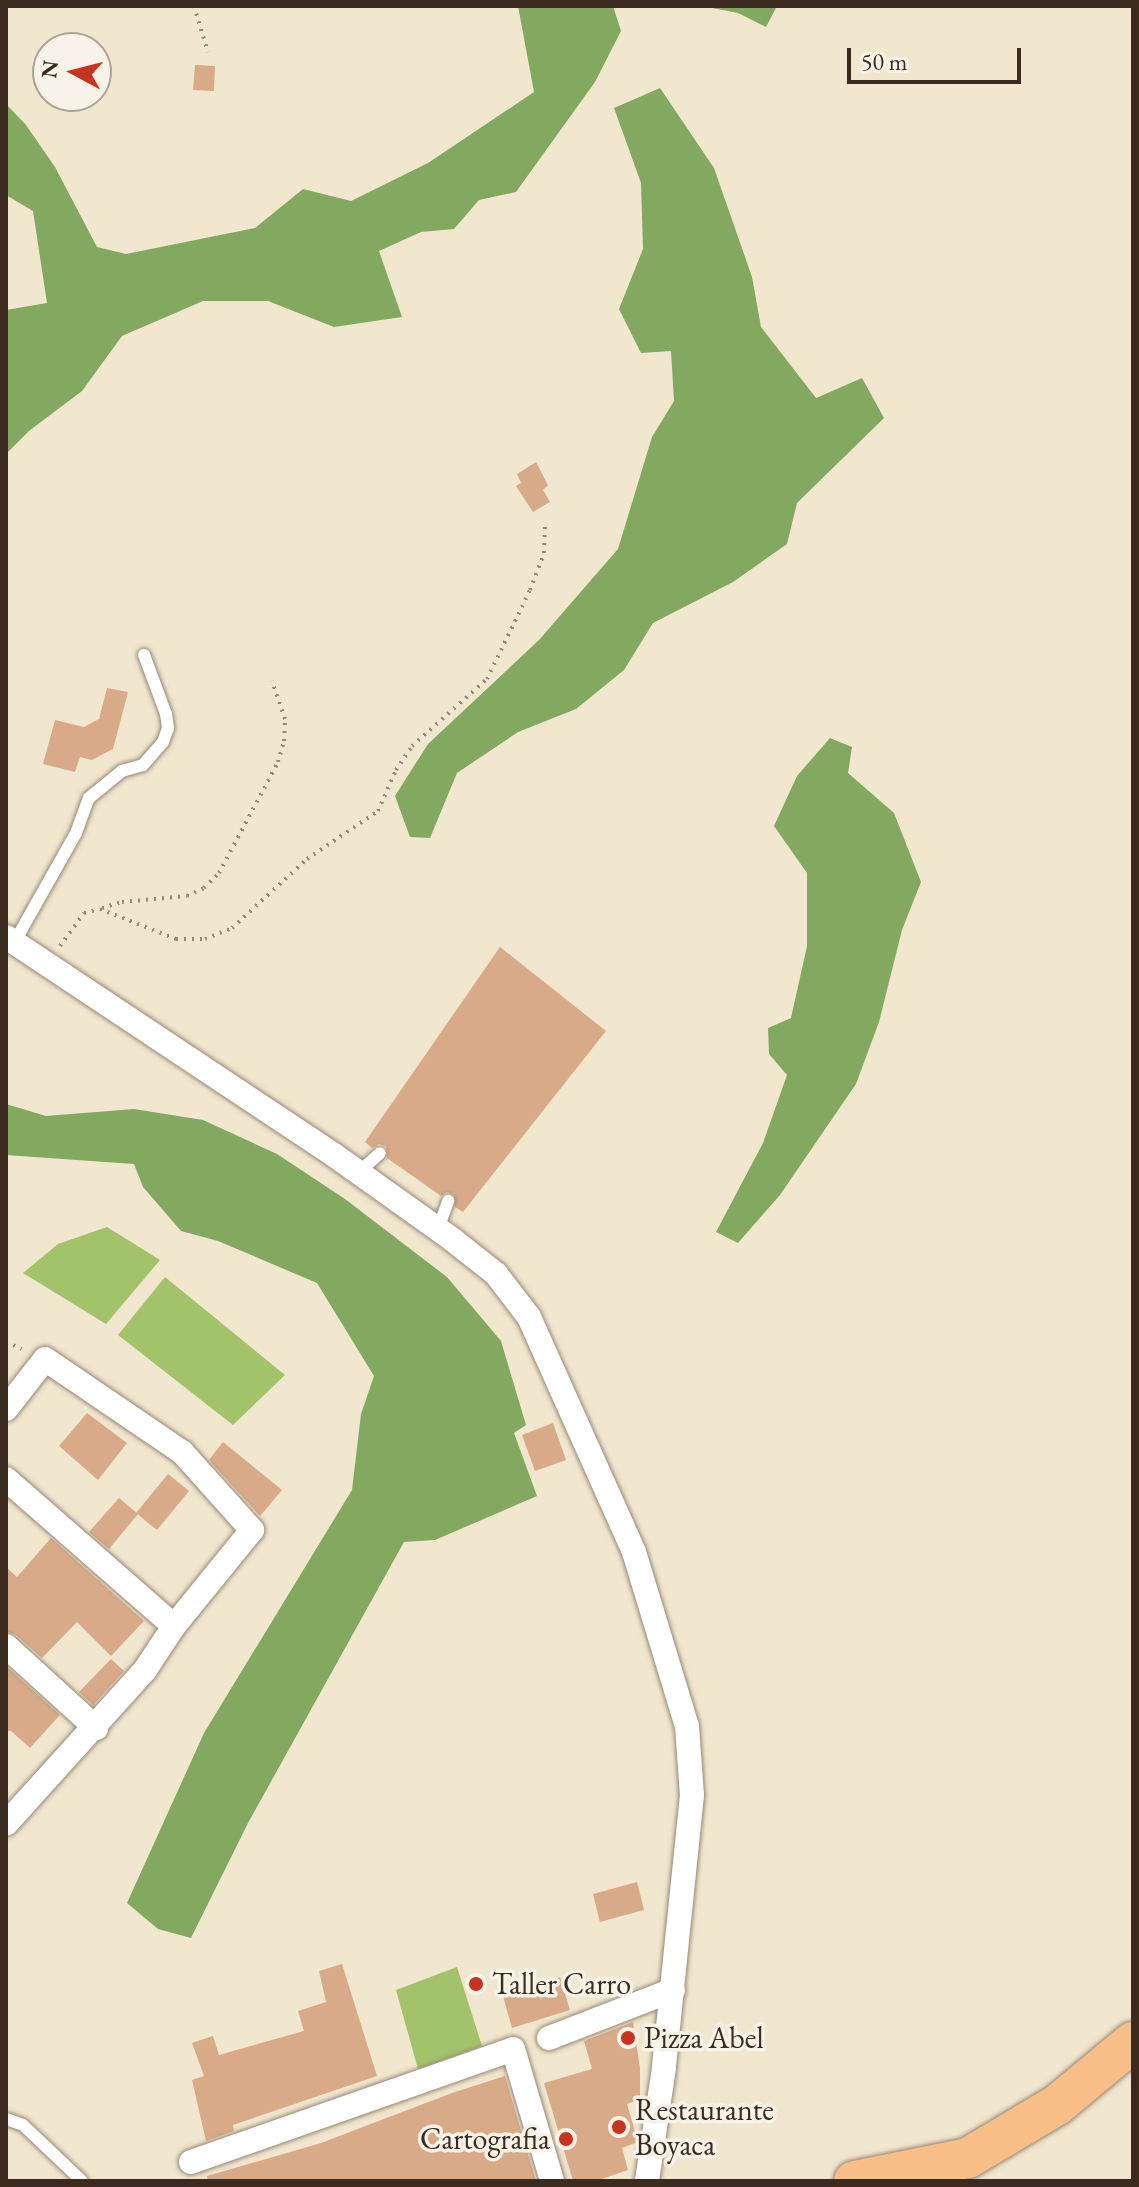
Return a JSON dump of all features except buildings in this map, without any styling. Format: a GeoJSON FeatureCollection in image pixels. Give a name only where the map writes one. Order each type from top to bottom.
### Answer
{"type":"FeatureCollection","features":[{"type":"Feature","properties":{"kind":"main road"},"geometry":{"type":"LineString","coordinates":[[854,2181],[968,2158],[1057,2105],[1133,2042]]}},
{"type":"Feature","properties":{"kind":"street"},"geometry":{"type":"LineString","coordinates":[[10,940],[359,1172],[438,1229],[496,1274],[529,1317],[634,1552],[687,1726],[692,1795],[673,1990],[647,2181]]}},
{"type":"Feature","properties":{"kind":"street"},"geometry":{"type":"LineString","coordinates":[[6,1409],[45,1359],[182,1452],[252,1530],[174,1626],[145,1670],[96,1728],[10,1813]]}},
{"type":"Feature","properties":{"kind":"street"},"geometry":{"type":"LineString","coordinates":[[6,1479],[174,1626]]}},
{"type":"Feature","properties":{"kind":"street"},"geometry":{"type":"LineString","coordinates":[[6,1646],[96,1728]]}},
{"type":"Feature","properties":{"kind":"street"},"geometry":{"type":"LineString","coordinates":[[549,2038],[673,1990]]}},
{"type":"Feature","properties":{"kind":"street"},"geometry":{"type":"LineString","coordinates":[[191,2162],[513,2049],[552,2181]]}},
{"type":"Feature","properties":{"kind":"lane"},"geometry":{"type":"LineString","coordinates":[[10,940],[76,833],[89,798],[122,771],[143,765],[163,742],[168,728],[166,714],[144,655]]}},
{"type":"Feature","properties":{"kind":"lane"},"geometry":{"type":"LineString","coordinates":[[359,1172],[380,1153]]}},
{"type":"Feature","properties":{"kind":"lane"},"geometry":{"type":"LineString","coordinates":[[438,1229],[448,1201]]}},
{"type":"Feature","properties":{"kind":"lane"},"geometry":{"type":"LineString","coordinates":[[6,2119],[23,2125],[82,2181]]}},
{"type":"Feature","properties":{"kind":"path"},"geometry":{"type":"LineString","coordinates":[[194,6],[208,52]]}},
{"type":"Feature","properties":{"kind":"path"},"geometry":{"type":"LineString","coordinates":[[100,909],[176,939],[205,939],[232,928],[307,859],[367,821],[378,811],[396,770],[412,746],[487,679],[535,578],[544,553],[545,523]]}},
{"type":"Feature","properties":{"kind":"path"},"geometry":{"type":"LineString","coordinates":[[49,965],[84,913],[122,902],[187,896],[204,888],[219,873],[278,762],[284,741],[285,719],[272,681]]}},
{"type":"Feature","properties":{"kind":"green space"},"geometry":{"type":"Polygon","coordinates":[[[518,6],[613,6],[621,31],[595,82],[516,192],[479,200],[454,229],[421,232],[379,251],[402,317],[334,327],[268,301],[203,301],[122,336],[82,391],[29,431],[6,454],[6,310],[47,303],[33,211],[6,195],[6,104],[26,125],[55,167],[97,247],[126,254],[255,228],[303,189],[351,201],[428,163],[534,92],[518,6]]]}},
{"type":"Feature","properties":{"kind":"green space"},"geometry":{"type":"Polygon","coordinates":[[[702,6],[777,6],[766,27],[738,13],[702,6]]]}},
{"type":"Feature","properties":{"kind":"green space"},"geometry":{"type":"Polygon","coordinates":[[[660,88],[714,168],[752,277],[761,327],[816,398],[862,378],[884,418],[797,503],[787,544],[733,582],[653,623],[624,670],[576,709],[518,732],[457,773],[430,838],[410,837],[395,796],[428,744],[539,640],[618,549],[652,437],[674,401],[671,351],[641,353],[619,309],[643,249],[641,183],[614,108],[660,88]]]}},
{"type":"Feature","properties":{"kind":"green space"},"geometry":{"type":"Polygon","coordinates":[[[830,738],[852,747],[848,773],[894,813],[921,882],[902,930],[879,1022],[856,1084],[780,1195],[738,1243],[716,1232],[763,1143],[787,1075],[769,1054],[768,1028],[791,1018],[807,946],[807,873],[774,826],[797,776],[830,738]]]}},
{"type":"Feature","properties":{"kind":"green space"},"geometry":{"type":"Polygon","coordinates":[[[6,1104],[46,1116],[134,1109],[203,1120],[277,1154],[345,1199],[447,1277],[501,1341],[526,1425],[514,1433],[537,1496],[435,1540],[404,1542],[248,1823],[191,1938],[158,1929],[127,1903],[204,1733],[352,1490],[361,1414],[374,1376],[317,1283],[218,1241],[181,1231],[143,1187],[134,1164],[6,1155],[6,1104]]]}},
{"type":"Feature","properties":{"kind":"green space"},"geometry":{"type":"Polygon","coordinates":[[[107,1227],[160,1260],[106,1324],[23,1273],[58,1244],[107,1227]]]}},
{"type":"Feature","properties":{"kind":"green space"},"geometry":{"type":"Polygon","coordinates":[[[165,1277],[285,1375],[233,1425],[118,1335],[165,1277]]]}},
{"type":"Feature","properties":{"kind":"green space"},"geometry":{"type":"Polygon","coordinates":[[[457,1967],[482,2046],[418,2069],[396,1990],[457,1967]]]}},
{"type":"Feature","properties":{"kind":"place","name":"Taller Carro"},"geometry":{"type":"Point","coordinates":[476,1984]}},
{"type":"Feature","properties":{"kind":"place","name":"Pizza Abel"},"geometry":{"type":"Point","coordinates":[628,2038]}},
{"type":"Feature","properties":{"kind":"place","name":"Restaurante Boyaca"},"geometry":{"type":"Point","coordinates":[619,2127]}},
{"type":"Feature","properties":{"kind":"place","name":"Cartografia"},"geometry":{"type":"Point","coordinates":[566,2139]}}]}
